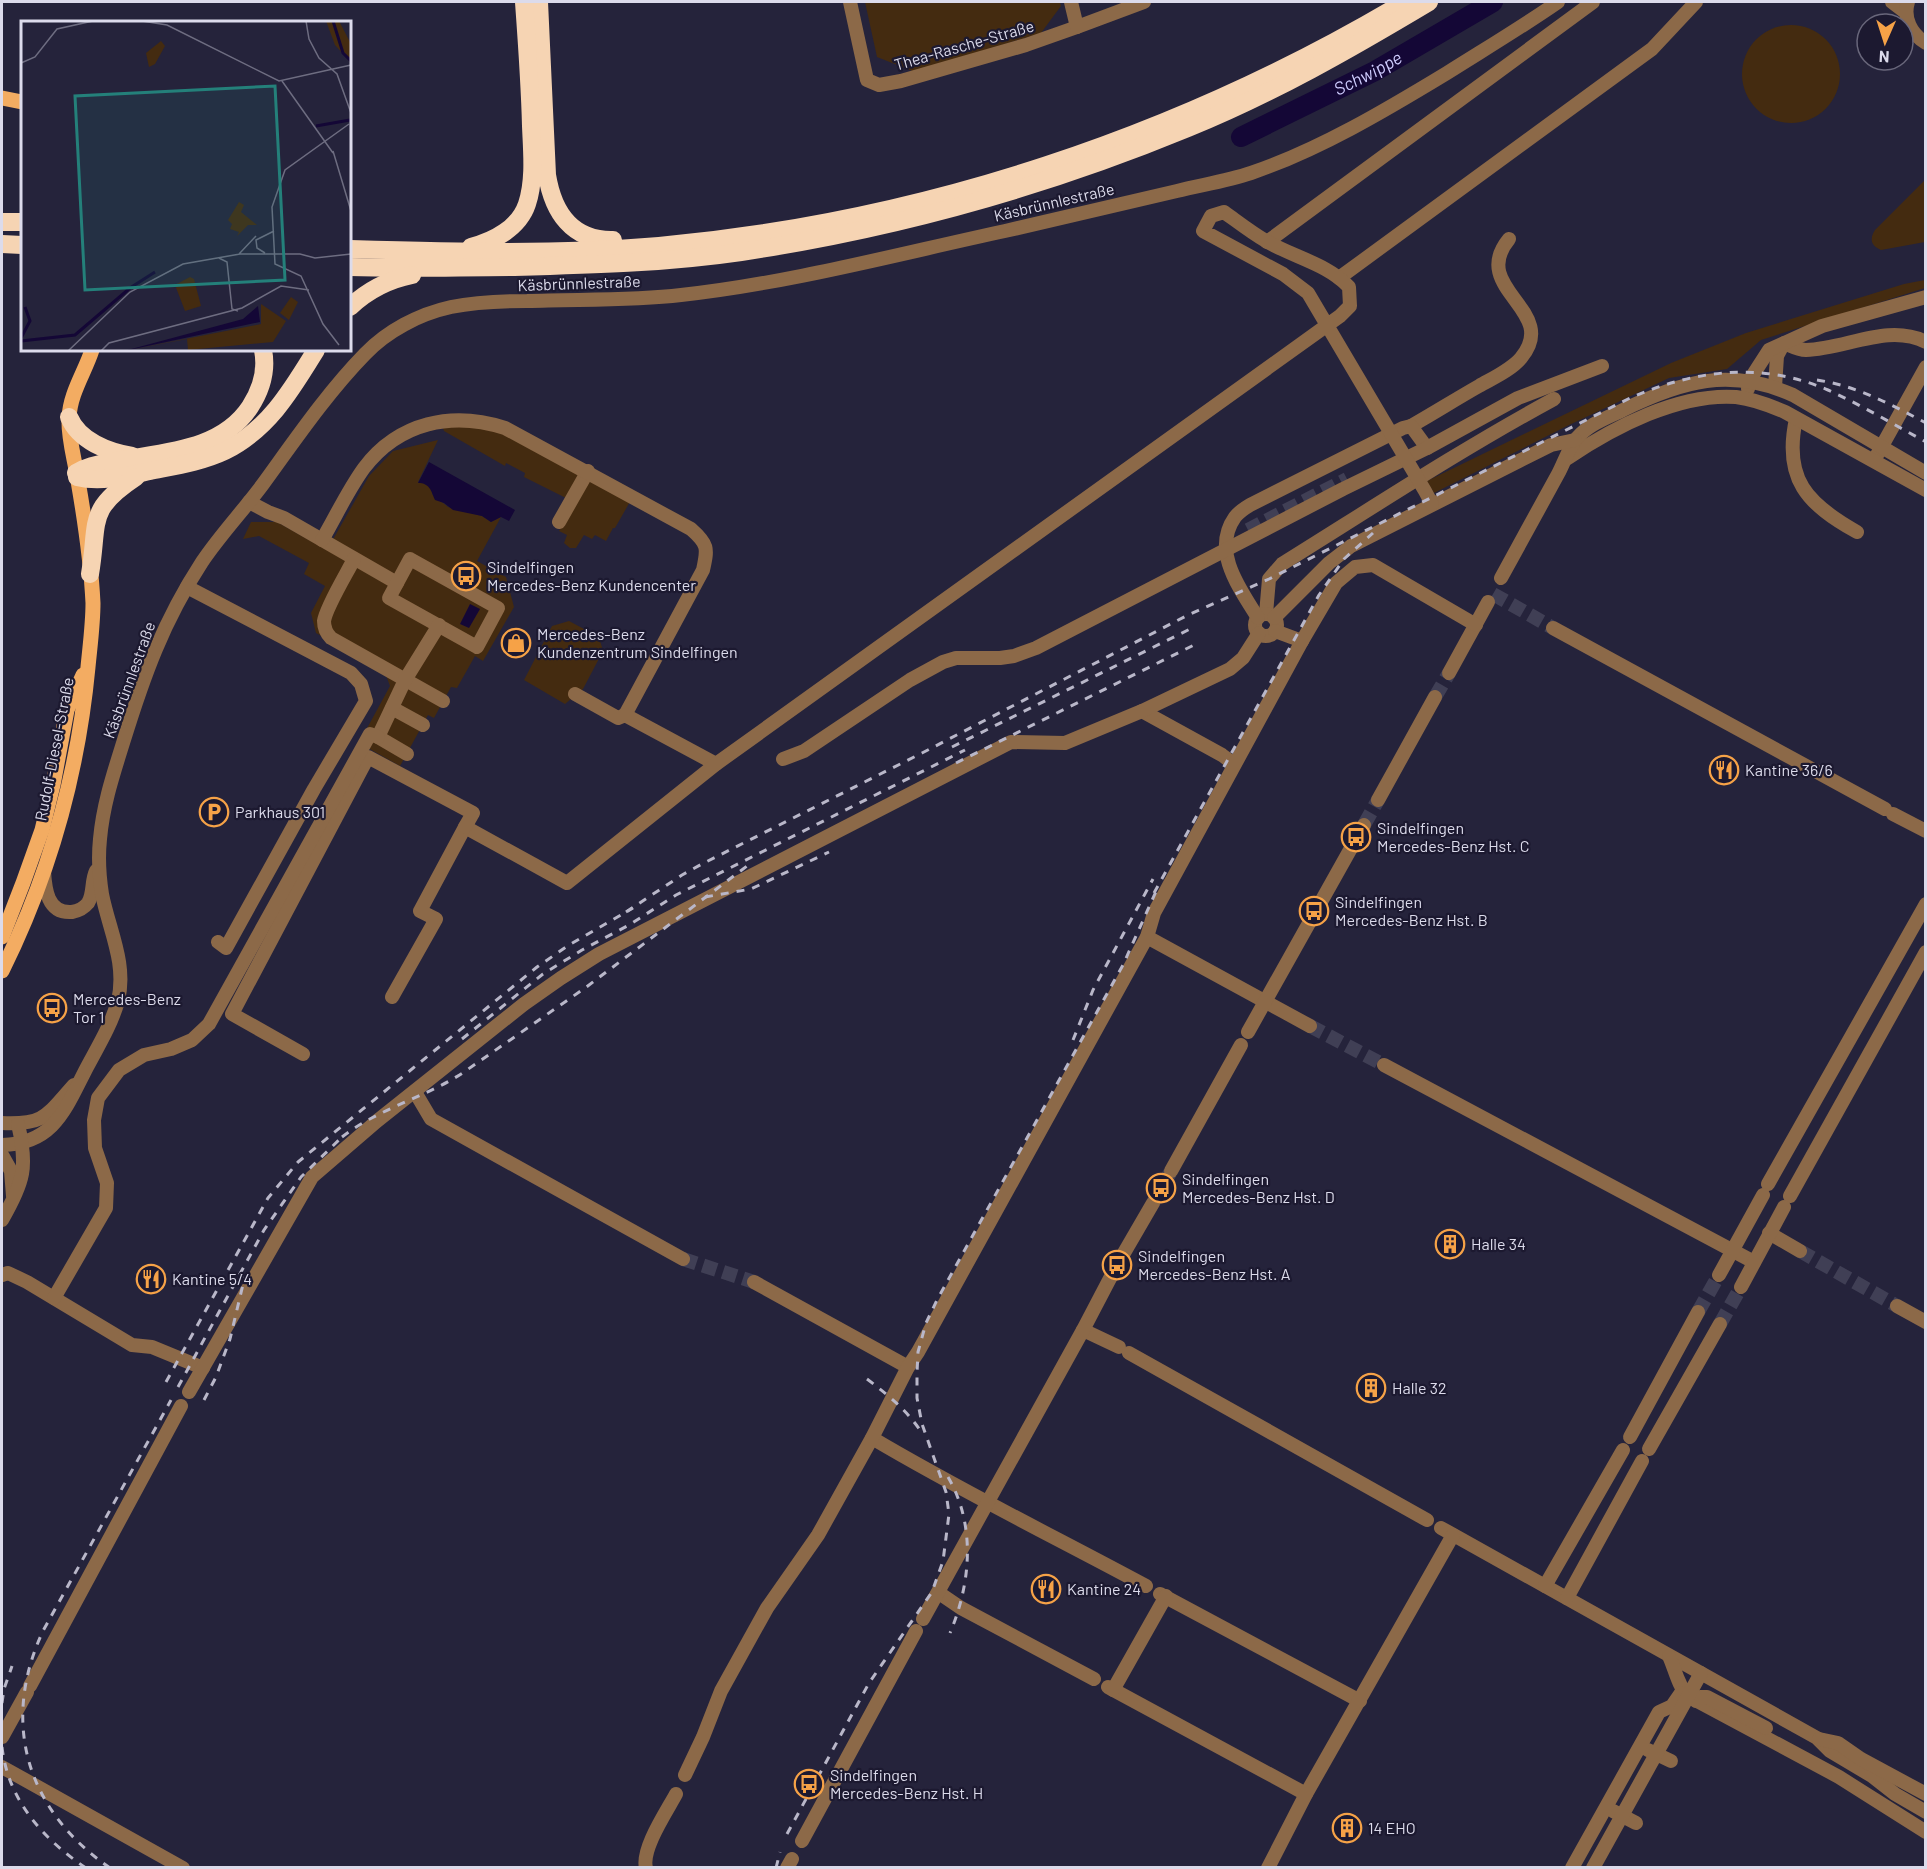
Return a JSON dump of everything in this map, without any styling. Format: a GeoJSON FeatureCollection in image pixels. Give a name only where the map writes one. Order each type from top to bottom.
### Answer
{"type":"FeatureCollection","features":[{"type":"Feature","properties":{"kind":"highway"},"geometry":{"type":"LineString","coordinates":[[441,253],[489,243],[514,224],[527,204],[533,159],[524,2]]}},
{"type":"Feature","properties":{"kind":"highway"},"geometry":{"type":"LineString","coordinates":[[539,2],[547,176],[551,196],[566,220],[584,236],[603,240],[735,237]]}},
{"type":"Feature","properties":{"kind":"highway"},"geometry":{"type":"LineString","coordinates":[[351,249],[441,253],[579,251],[657,246],[810,225],[909,204],[996,182],[1172,120],[1245,88],[1325,48],[1405,2]]}},
{"type":"Feature","properties":{"kind":"highway"},"geometry":{"type":"LineString","coordinates":[[351,267],[600,265],[711,256],[883,225],[967,204],[1079,169],[1188,128],[1317,66],[1430,2]]}},
{"type":"Feature","properties":{"kind":"highway"},"geometry":{"type":"LineString","coordinates":[[2,222],[21,222]]}},
{"type":"Feature","properties":{"kind":"highway"},"geometry":{"type":"LineString","coordinates":[[2,244],[21,245]]}},
{"type":"Feature","properties":{"kind":"highway"},"geometry":{"type":"LineString","coordinates":[[351,306],[387,281],[423,273],[477,267]]}},
{"type":"Feature","properties":{"kind":"highway"},"geometry":{"type":"LineString","coordinates":[[90,574],[95,542],[95,523],[101,508],[141,465],[211,440],[231,429],[247,412],[258,392],[264,367],[263,351]]}},
{"type":"Feature","properties":{"kind":"highway"},"geometry":{"type":"LineString","coordinates":[[77,475],[92,466],[141,465],[210,457],[225,451],[248,437],[267,420],[285,400],[315,351]]}},
{"type":"Feature","properties":{"kind":"highway"},"geometry":{"type":"LineString","coordinates":[[69,417],[78,430],[97,445],[141,465]]}},
{"type":"Feature","properties":{"kind":"main road"},"geometry":{"type":"LineString","coordinates":[[2,98],[21,102]]}},
{"type":"Feature","properties":{"kind":"main road"},"geometry":{"type":"LineString","coordinates":[[69,417],[72,401],[92,351]]}},
{"type":"Feature","properties":{"kind":"main road","name":"Rudolf-Diesel-Straße"},"geometry":{"type":"LineString","coordinates":[[2,972],[24,924],[59,823],[72,771],[85,701],[93,604],[69,417]]}},
{"type":"Feature","properties":{"kind":"main road","name":"Rudolf-Diesel-Straße"},"geometry":{"type":"LineString","coordinates":[[2,937],[29,869],[53,785],[67,710],[82,678],[89,653]]}},
{"type":"Feature","properties":{"kind":"street","name":"Thea-Rasche-Straße"},"geometry":{"type":"LineString","coordinates":[[850,2],[867,80],[879,85],[938,72],[1077,27]]}},
{"type":"Feature","properties":{"kind":"street"},"geometry":{"type":"LineString","coordinates":[[1071,2],[1077,27],[1144,2]]}},
{"type":"Feature","properties":{"kind":"street","name":"Käsbrünnlestraße"},"geometry":{"type":"LineString","coordinates":[[2,1145],[23,1144],[36,1138],[57,1121],[68,1107],[110,1023],[118,999],[122,973],[103,898],[98,866],[106,798],[143,679],[165,625],[205,558],[347,374],[370,349],[391,333],[446,308],[487,302],[678,296],[748,285],[1032,225],[1251,173],[1306,150],[1390,107],[1558,2]]}},
{"type":"Feature","properties":{"kind":"street"},"geometry":{"type":"LineString","coordinates":[[1267,242],[1593,2]]}},
{"type":"Feature","properties":{"kind":"street"},"geometry":{"type":"LineString","coordinates":[[1339,279],[1652,49],[1696,2]]}},
{"type":"Feature","properties":{"kind":"street"},"geometry":{"type":"LineString","coordinates":[[1892,2],[1907,7],[1912,31],[1926,43]]}},
{"type":"Feature","properties":{"kind":"street"},"geometry":{"type":"LineString","coordinates":[[465,827],[567,883],[716,764],[1340,316],[1350,306],[1349,287],[1339,279],[1308,261],[1267,242],[1224,212],[1211,216],[1203,231],[1283,274],[1308,293],[1425,491],[1432,504]]}},
{"type":"Feature","properties":{"kind":"street"},"geometry":{"type":"LineString","coordinates":[[1302,641],[1268,620],[1232,574],[1228,564],[1228,533],[1236,516],[1250,505],[1411,426],[1507,370],[1521,358],[1531,340],[1530,323],[1498,274],[1501,250],[1509,239]]}},
{"type":"Feature","properties":{"kind":"street"},"geometry":{"type":"LineString","coordinates":[[1747,399],[1749,381],[1769,350],[1822,326],[1926,297]]}},
{"type":"Feature","properties":{"kind":"street"},"geometry":{"type":"LineString","coordinates":[[1784,344],[1804,350],[1891,334],[1915,336],[1926,342]]}},
{"type":"Feature","properties":{"kind":"street"},"geometry":{"type":"LineString","coordinates":[[1775,387],[1777,356],[1784,344]]}},
{"type":"Feature","properties":{"kind":"street"},"geometry":{"type":"LineString","coordinates":[[783,759],[804,751],[910,680],[942,662],[956,658],[1014,656],[1036,648],[1083,626],[1427,448],[1518,398],[1602,366]]}},
{"type":"Feature","properties":{"kind":"street"},"geometry":{"type":"LineString","coordinates":[[1873,462],[1926,368]]}},
{"type":"Feature","properties":{"kind":"street"},"geometry":{"type":"LineString","coordinates":[[189,1392],[312,1177],[377,1121],[524,1004],[599,954],[1011,742],[1065,743],[1142,711],[1230,669],[1243,658],[1259,633],[1255,624],[1268,620],[1329,563],[1352,546],[1551,446],[1575,440],[1596,423],[1661,392],[1684,384],[1730,379],[1775,387],[1793,395],[1926,473]]}},
{"type":"Feature","properties":{"kind":"street"},"geometry":{"type":"LineString","coordinates":[[1566,459],[1588,444],[1651,414],[1678,404],[1705,398],[1747,399],[1766,403],[1926,490]]}},
{"type":"Feature","properties":{"kind":"street"},"geometry":{"type":"LineString","coordinates":[[1268,620],[1269,579],[1282,564],[1433,468],[1554,399]]}},
{"type":"Feature","properties":{"kind":"street"},"geometry":{"type":"LineString","coordinates":[[322,540],[366,466],[384,447],[405,434],[449,419],[487,422],[505,428],[588,471],[691,529],[702,538],[708,550],[703,570],[626,715],[618,718],[575,694]]}},
{"type":"Feature","properties":{"kind":"street"},"geometry":{"type":"LineString","coordinates":[[1796,419],[1791,441],[1793,467],[1808,497],[1827,514],[1857,532]]}},
{"type":"Feature","properties":{"kind":"street"},"geometry":{"type":"LineString","coordinates":[[1411,426],[1427,448]]}},
{"type":"Feature","properties":{"kind":"street"},"geometry":{"type":"LineString","coordinates":[[1501,578],[1575,440]]}},
{"type":"Feature","properties":{"kind":"street"},"geometry":{"type":"LineString","coordinates":[[1347,479],[1377,467],[1391,465]]}},
{"type":"Feature","properties":{"kind":"street"},"geometry":{"type":"LineString","coordinates":[[559,522],[588,471]]}},
{"type":"Feature","properties":{"kind":"street"},"geometry":{"type":"LineString","coordinates":[[249,502],[284,518],[397,583]]}},
{"type":"Feature","properties":{"kind":"street"},"geometry":{"type":"LineString","coordinates":[[354,559],[326,615],[325,628],[331,638],[443,701]]}},
{"type":"Feature","properties":{"kind":"street"},"geometry":{"type":"LineString","coordinates":[[410,559],[498,608],[477,647],[389,598],[397,583],[410,559]]}},
{"type":"Feature","properties":{"kind":"street"},"geometry":{"type":"LineString","coordinates":[[684,1775],[703,1737],[721,1691],[767,1608],[818,1535],[872,1438],[908,1367],[1147,937],[1155,913],[1234,764],[1336,583],[1355,567],[1373,565],[1476,625]]}},
{"type":"Feature","properties":{"kind":"street"},"geometry":{"type":"LineString","coordinates":[[187,586],[351,673],[361,684],[366,701],[343,730],[310,786],[267,864],[226,948],[218,942]]}},
{"type":"Feature","properties":{"kind":"street"},"geometry":{"type":"LineString","coordinates":[[1449,673],[1488,602]]}},
{"type":"Feature","properties":{"kind":"street"},"geometry":{"type":"LineString","coordinates":[[378,737],[405,680],[439,625]]}},
{"type":"Feature","properties":{"kind":"street"},"geometry":{"type":"LineString","coordinates":[[1553,628],[1926,831]]}},
{"type":"Feature","properties":{"kind":"street"},"geometry":{"type":"LineString","coordinates":[[1378,800],[1435,697]]}},
{"type":"Feature","properties":{"kind":"street"},"geometry":{"type":"LineString","coordinates":[[392,708],[423,725]]}},
{"type":"Feature","properties":{"kind":"street"},"geometry":{"type":"LineString","coordinates":[[1142,711],[1222,754],[1234,764]]}},
{"type":"Feature","properties":{"kind":"street"},"geometry":{"type":"LineString","coordinates":[[626,715],[716,764]]}},
{"type":"Feature","properties":{"kind":"street"},"geometry":{"type":"LineString","coordinates":[[54,1298],[106,1208],[107,1183],[94,1148],[94,1120],[98,1098],[119,1070],[144,1054],[171,1049],[192,1040],[209,1024],[370,734],[407,754]]}},
{"type":"Feature","properties":{"kind":"street"},"geometry":{"type":"LineString","coordinates":[[303,1054],[232,1014],[368,757],[473,813],[420,911],[436,919],[392,997]]}},
{"type":"Feature","properties":{"kind":"street"},"geometry":{"type":"LineString","coordinates":[[1171,1171],[1364,825]]}},
{"type":"Feature","properties":{"kind":"street"},"geometry":{"type":"LineString","coordinates":[[44,870],[46,894],[50,902],[64,912],[73,912],[87,903],[91,896],[94,874],[98,866]]}},
{"type":"Feature","properties":{"kind":"street"},"geometry":{"type":"LineString","coordinates":[[1719,1275],[1926,904]]}},
{"type":"Feature","properties":{"kind":"street"},"geometry":{"type":"LineString","coordinates":[[1147,937],[1310,1026]]}},
{"type":"Feature","properties":{"kind":"street"},"geometry":{"type":"LineString","coordinates":[[1741,1287],[1926,952]]}},
{"type":"Feature","properties":{"kind":"street"},"geometry":{"type":"LineString","coordinates":[[1384,1065],[1754,1262]]}},
{"type":"Feature","properties":{"kind":"street","name":"Käsbrünnlestraße"},"geometry":{"type":"LineString","coordinates":[[2,1123],[35,1122],[49,1113],[83,1075]]}},
{"type":"Feature","properties":{"kind":"street"},"geometry":{"type":"LineString","coordinates":[[415,1092],[431,1119],[683,1259]]}},
{"type":"Feature","properties":{"kind":"street"},"geometry":{"type":"LineString","coordinates":[[2,1219],[23,1178],[25,1158],[18,1124]]}},
{"type":"Feature","properties":{"kind":"street"},"geometry":{"type":"LineString","coordinates":[[2,1155],[11,1171],[14,1198]]}},
{"type":"Feature","properties":{"kind":"street"},"geometry":{"type":"LineString","coordinates":[[802,1841],[1153,1203]]}},
{"type":"Feature","properties":{"kind":"street"},"geometry":{"type":"LineString","coordinates":[[1769,1233],[1800,1251]]}},
{"type":"Feature","properties":{"kind":"street"},"geometry":{"type":"LineString","coordinates":[[2,1275],[8,1273],[54,1298],[132,1346],[152,1347],[203,1368]]}},
{"type":"Feature","properties":{"kind":"street"},"geometry":{"type":"LineString","coordinates":[[753,1282],[908,1367]]}},
{"type":"Feature","properties":{"kind":"street"},"geometry":{"type":"LineString","coordinates":[[1897,1306],[1926,1322]]}},
{"type":"Feature","properties":{"kind":"street"},"geometry":{"type":"LineString","coordinates":[[1630,1437],[1698,1312]]}},
{"type":"Feature","properties":{"kind":"street"},"geometry":{"type":"LineString","coordinates":[[1567,1598],[1720,1324]]}},
{"type":"Feature","properties":{"kind":"street"},"geometry":{"type":"LineString","coordinates":[[1083,1330],[1124,1350],[1427,1520]]}},
{"type":"Feature","properties":{"kind":"street"},"geometry":{"type":"LineString","coordinates":[[2,1737],[181,1406]]}},
{"type":"Feature","properties":{"kind":"street"},"geometry":{"type":"LineString","coordinates":[[872,1438],[943,1480],[1146,1586]]}},
{"type":"Feature","properties":{"kind":"street"},"geometry":{"type":"LineString","coordinates":[[1545,1586],[1623,1450]]}},
{"type":"Feature","properties":{"kind":"street"},"geometry":{"type":"LineString","coordinates":[[1272,1866],[1306,1794],[1360,1701],[1447,1531],[1817,1738],[1838,1743],[1872,1776],[1895,1794],[1926,1812]]}},
{"type":"Feature","properties":{"kind":"street"},"geometry":{"type":"LineString","coordinates":[[939,1593],[961,1608],[1094,1679]]}},
{"type":"Feature","properties":{"kind":"street"},"geometry":{"type":"LineString","coordinates":[[1306,1794],[1111,1689],[1163,1595],[1360,1701]]}},
{"type":"Feature","properties":{"kind":"street"},"geometry":{"type":"LineString","coordinates":[[1668,1655],[1689,1696],[1839,1777],[1926,1832]]}},
{"type":"Feature","properties":{"kind":"street"},"geometry":{"type":"LineString","coordinates":[[1593,1868],[1701,1673]]}},
{"type":"Feature","properties":{"kind":"street"},"geometry":{"type":"LineString","coordinates":[[1572,1868],[1659,1712],[1689,1696],[1707,1696],[1809,1752],[1817,1738]]}},
{"type":"Feature","properties":{"kind":"street"},"geometry":{"type":"LineString","coordinates":[[1582,1868],[1648,1750],[1671,1761]]}},
{"type":"Feature","properties":{"kind":"street"},"geometry":{"type":"LineString","coordinates":[[1859,1763],[1877,1766],[1926,1794]]}},
{"type":"Feature","properties":{"kind":"street"},"geometry":{"type":"LineString","coordinates":[[2,1767],[183,1868]]}},
{"type":"Feature","properties":{"kind":"street"},"geometry":{"type":"LineString","coordinates":[[646,1868],[648,1849],[676,1794]]}},
{"type":"Feature","properties":{"kind":"street"},"geometry":{"type":"LineString","coordinates":[[1596,1802],[1636,1823]]}},
{"type":"Feature","properties":{"kind":"shaded area"},"geometry":{"type":"Polygon","coordinates":[[[865,2],[1060,2],[1061,6],[1041,33],[915,72],[877,57],[865,2]]]}},
{"type":"Feature","properties":{"kind":"shaded area"},"geometry":{"type":"Polygon","coordinates":[[[1781,25],[1801,25],[1826,39],[1837,55],[1840,74],[1837,93],[1826,109],[1801,123],[1781,123],[1764,115],[1750,101],[1742,84],[1742,64],[1750,47],[1764,33],[1781,25]]]}},
{"type":"Feature","properties":{"kind":"shaded area"},"geometry":{"type":"Polygon","coordinates":[[[1925,180],[1925,242],[1881,250],[1875,246],[1872,236],[1875,230],[1925,180]]]}},
{"type":"Feature","properties":{"kind":"shaded area"},"geometry":{"type":"Polygon","coordinates":[[[1925,280],[1925,288],[1761,340],[1727,369],[1669,378],[1434,493],[1427,481],[1671,363],[1746,333],[1904,284],[1925,280]]]}},
{"type":"Feature","properties":{"kind":"shaded area"},"geometry":{"type":"Polygon","coordinates":[[[469,424],[496,429],[631,500],[606,541],[595,535],[592,539],[584,535],[576,548],[570,548],[564,543],[567,535],[559,531],[574,502],[524,477],[525,473],[506,463],[505,466],[444,431],[442,426],[469,424]]]}},
{"type":"Feature","properties":{"kind":"shaded area"},"geometry":{"type":"Polygon","coordinates":[[[438,440],[418,482],[432,489],[432,494],[448,507],[482,516],[491,522],[501,517],[477,561],[506,577],[514,607],[483,661],[475,656],[457,688],[451,687],[434,718],[428,715],[400,766],[359,743],[390,686],[384,670],[316,633],[311,613],[325,586],[304,574],[309,563],[259,536],[243,539],[251,522],[277,522],[327,550],[369,476],[393,451],[438,440]]]}},
{"type":"Feature","properties":{"kind":"shaded area"},"geometry":{"type":"Polygon","coordinates":[[[429,462],[515,510],[509,521],[501,517],[491,522],[482,516],[453,510],[435,500],[428,486],[418,483],[429,462]]]}},
{"type":"Feature","properties":{"kind":"shaded area"},"geometry":{"type":"Polygon","coordinates":[[[470,604],[480,609],[469,628],[460,624],[470,604]]]}},
{"type":"Feature","properties":{"kind":"shaded area"},"geometry":{"type":"Polygon","coordinates":[[[569,621],[599,637],[603,651],[583,689],[565,704],[524,680],[552,626],[569,621]]]}},
{"type":"Feature","properties":{"kind":"waterway","name":"Schwippe"},"geometry":{"type":"LineString","coordinates":[[1241,137],[1375,71],[1493,2]]}},
{"type":"Feature","properties":{"kind":"tunnel"},"geometry":{"type":"LineString","coordinates":[[1248,530],[1347,479]]}},
{"type":"Feature","properties":{"kind":"tunnel"},"geometry":{"type":"LineString","coordinates":[[1493,594],[1553,628]]}},
{"type":"Feature","properties":{"kind":"tunnel"},"geometry":{"type":"LineString","coordinates":[[1435,697],[1449,673]]}},
{"type":"Feature","properties":{"kind":"tunnel"},"geometry":{"type":"LineString","coordinates":[[1364,825],[1378,800]]}},
{"type":"Feature","properties":{"kind":"tunnel"},"geometry":{"type":"LineString","coordinates":[[1310,1026],[1384,1065]]}},
{"type":"Feature","properties":{"kind":"tunnel"},"geometry":{"type":"LineString","coordinates":[[1153,1203],[1171,1171]]}},
{"type":"Feature","properties":{"kind":"tunnel"},"geometry":{"type":"LineString","coordinates":[[1800,1251],[1897,1306]]}},
{"type":"Feature","properties":{"kind":"tunnel"},"geometry":{"type":"LineString","coordinates":[[683,1259],[754,1282]]}},
{"type":"Feature","properties":{"kind":"tunnel"},"geometry":{"type":"LineString","coordinates":[[1698,1312],[1719,1275]]}},
{"type":"Feature","properties":{"kind":"tunnel"},"geometry":{"type":"LineString","coordinates":[[1720,1324],[1741,1287]]}},
{"type":"Feature","properties":{"kind":"railway"},"geometry":{"type":"LineString","coordinates":[[626,912],[702,864],[1186,616],[1269,579],[1654,388],[1679,381],[1728,373],[1753,372],[1778,375],[1828,390],[1926,442]]}},
{"type":"Feature","properties":{"kind":"railway"},"geometry":{"type":"LineString","coordinates":[[1817,380],[1860,391],[1926,423]]}},
{"type":"Feature","properties":{"kind":"railway"},"geometry":{"type":"LineString","coordinates":[[1154,893],[1319,595],[1344,559],[1373,533]]}},
{"type":"Feature","properties":{"kind":"railway"},"geometry":{"type":"LineString","coordinates":[[952,747],[1190,629]]}},
{"type":"Feature","properties":{"kind":"railway"},"geometry":{"type":"LineString","coordinates":[[956,763],[1196,644]]}},
{"type":"Feature","properties":{"kind":"railway"},"geometry":{"type":"LineString","coordinates":[[462,1039],[543,974],[676,895],[965,750]]}},
{"type":"Feature","properties":{"kind":"railway"},"geometry":{"type":"LineString","coordinates":[[705,897],[751,889],[829,852]]}},
{"type":"Feature","properties":{"kind":"railway"},"geometry":{"type":"LineString","coordinates":[[342,1137],[371,1118],[434,1089],[464,1072],[585,988],[747,866]]}},
{"type":"Feature","properties":{"kind":"railway"},"geometry":{"type":"LineString","coordinates":[[1073,1040],[1093,990],[1153,879]]}},
{"type":"Feature","properties":{"kind":"railway"},"geometry":{"type":"LineString","coordinates":[[787,1834],[869,1683],[932,1592],[943,1561],[949,1514],[946,1492],[922,1424],[917,1398],[918,1352],[926,1323],[1123,965],[1158,887]]}},
{"type":"Feature","properties":{"kind":"railway"},"geometry":{"type":"LineString","coordinates":[[166,1382],[268,1198],[298,1162],[537,967],[569,945],[633,908]]}},
{"type":"Feature","properties":{"kind":"railway"},"geometry":{"type":"LineString","coordinates":[[178,1387],[264,1230],[301,1177],[343,1136]]}},
{"type":"Feature","properties":{"kind":"railway"},"geometry":{"type":"LineString","coordinates":[[204,1400],[216,1377],[230,1339],[245,1276]]}},
{"type":"Feature","properties":{"kind":"railway"},"geometry":{"type":"LineString","coordinates":[[867,1379],[904,1410],[922,1433]]}},
{"type":"Feature","properties":{"kind":"railway"},"geometry":{"type":"LineString","coordinates":[[110,1868],[82,1845],[58,1820],[41,1792],[29,1763],[23,1731],[24,1699],[30,1665],[43,1631],[171,1400]]}},
{"type":"Feature","properties":{"kind":"railway"},"geometry":{"type":"LineString","coordinates":[[948,1477],[963,1515],[967,1554],[962,1594],[950,1633]]}},
{"type":"Feature","properties":{"kind":"railway"},"geometry":{"type":"LineString","coordinates":[[2,1703],[12,1666]]}},
{"type":"Feature","properties":{"kind":"railway"},"geometry":{"type":"LineString","coordinates":[[2,1747],[12,1784],[30,1817],[70,1857],[86,1868]]}},
{"type":"Feature","properties":{"kind":"railway"},"geometry":{"type":"LineString","coordinates":[[776,1868],[780,1852]]}},
{"type":"Feature","properties":{"kind":"place","name":"Sindelfingen Mercedes-Benz Kundencenter"},"geometry":{"type":"Point","coordinates":[466,576]}},
{"type":"Feature","properties":{"kind":"place","name":"Mercedes-Benz Kundenzentrum Sindelfingen"},"geometry":{"type":"Point","coordinates":[516,643]}},
{"type":"Feature","properties":{"kind":"place","name":"Kantine 36/6"},"geometry":{"type":"Point","coordinates":[1724,770]}},
{"type":"Feature","properties":{"kind":"place","name":"Parkhaus 301"},"geometry":{"type":"Point","coordinates":[214,812]}},
{"type":"Feature","properties":{"kind":"place","name":"Sindelfingen Mercedes-Benz Hst. C"},"geometry":{"type":"Point","coordinates":[1356,837]}},
{"type":"Feature","properties":{"kind":"place","name":"Sindelfingen Mercedes-Benz Hst. B"},"geometry":{"type":"Point","coordinates":[1314,911]}},
{"type":"Feature","properties":{"kind":"place","name":"Mercedes-Benz Tor 1"},"geometry":{"type":"Point","coordinates":[52,1008]}},
{"type":"Feature","properties":{"kind":"place","name":"Sindelfingen Mercedes-Benz Hst. D"},"geometry":{"type":"Point","coordinates":[1161,1188]}},
{"type":"Feature","properties":{"kind":"place","name":"Halle 34"},"geometry":{"type":"Point","coordinates":[1450,1244]}},
{"type":"Feature","properties":{"kind":"place","name":"Sindelfingen Mercedes-Benz Hst. A"},"geometry":{"type":"Point","coordinates":[1117,1265]}},
{"type":"Feature","properties":{"kind":"place","name":"Kantine 5/4"},"geometry":{"type":"Point","coordinates":[151,1279]}},
{"type":"Feature","properties":{"kind":"place","name":"Halle 32"},"geometry":{"type":"Point","coordinates":[1371,1388]}},
{"type":"Feature","properties":{"kind":"place","name":"Kantine 24"},"geometry":{"type":"Point","coordinates":[1046,1589]}},
{"type":"Feature","properties":{"kind":"place","name":"Sindelfingen Mercedes-Benz Hst. H"},"geometry":{"type":"Point","coordinates":[809,1784]}},
{"type":"Feature","properties":{"kind":"place","name":"14 EHO"},"geometry":{"type":"Point","coordinates":[1347,1828]}}]}
